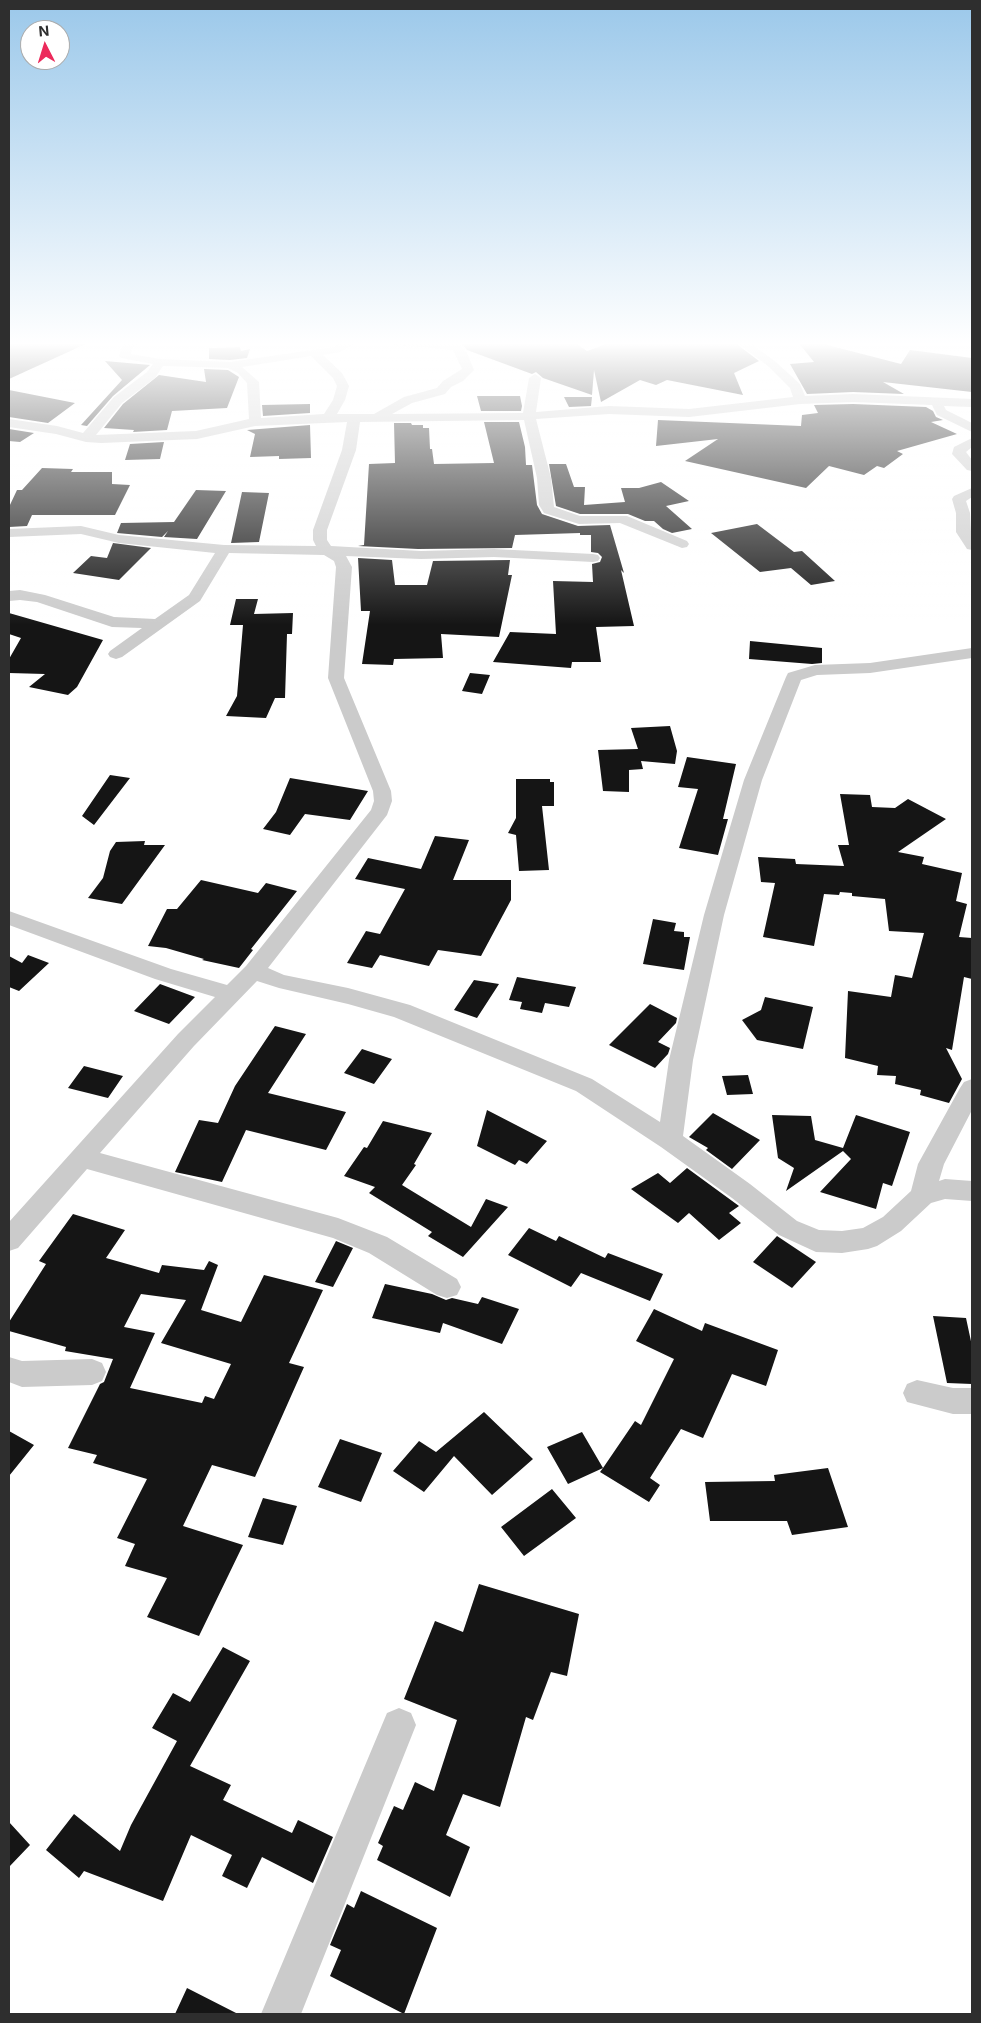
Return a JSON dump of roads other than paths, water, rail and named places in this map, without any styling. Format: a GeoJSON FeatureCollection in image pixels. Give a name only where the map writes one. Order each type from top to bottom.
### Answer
{"type":"FeatureCollection","features":[{"type":"Feature","properties":{"kind":"street"},"geometry":{"type":"LineString","coordinates":[[80,436],[86,438],[144,436]]}},
{"type":"Feature","properties":{"kind":"street"},"geometry":{"type":"LineString","coordinates":[[9,1240],[186,1040],[254,971],[380,811],[383,801],[382,791],[338,688],[336,678],[344,567],[340,558],[326,550],[320,540],[320,530],[349,450],[351,436]]}},
{"type":"Feature","properties":{"kind":"street"},"geometry":{"type":"LineString","coordinates":[[534,436],[544,478],[546,505],[549,510],[579,520],[622,519],[682,544]]}},
{"type":"Feature","properties":{"kind":"street"},"geometry":{"type":"LineString","coordinates":[[972,442],[959,450],[958,454],[972,467]]}},
{"type":"Feature","properties":{"kind":"street"},"geometry":{"type":"LineString","coordinates":[[972,492],[959,500],[964,513],[963,532],[972,546]]}},
{"type":"Feature","properties":{"kind":"street"},"geometry":{"type":"LineString","coordinates":[[9,533],[58,529],[82,530],[120,539],[224,549],[326,550],[358,553],[464,555],[494,553],[593,558]]}},
{"type":"Feature","properties":{"kind":"street"},"geometry":{"type":"LineString","coordinates":[[116,654],[195,598],[224,549]]}},
{"type":"Feature","properties":{"kind":"street"},"geometry":{"type":"LineString","coordinates":[[9,596],[20,595],[40,598],[112,622],[160,624]]}},
{"type":"Feature","properties":{"kind":"street"},"geometry":{"type":"LineString","coordinates":[[670,1140],[681,1060],[714,914],[753,780],[794,677],[815,670],[870,668],[972,653]]}},
{"type":"Feature","properties":{"kind":"street"},"geometry":{"type":"LineString","coordinates":[[9,918],[163,974],[230,994]]}},
{"type":"Feature","properties":{"kind":"street"},"geometry":{"type":"LineString","coordinates":[[254,971],[279,980],[402,1011],[584,1085],[670,1140],[742,1191],[788,1228],[816,1241],[842,1242],[868,1238],[892,1224],[922,1196],[945,1189],[972,1191]]}},
{"type":"Feature","properties":{"kind":"street"},"geometry":{"type":"LineString","coordinates":[[922,1196],[931,1164],[972,1088]]}},
{"type":"Feature","properties":{"kind":"street"},"geometry":{"type":"LineString","coordinates":[[82,1158],[338,1229],[378,1245],[447,1287]]}},
{"type":"Feature","properties":{"kind":"street"},"geometry":{"type":"LineString","coordinates":[[9,1369],[22,1374],[92,1372]]}},
{"type":"Feature","properties":{"kind":"street"},"geometry":{"type":"LineString","coordinates":[[917,1393],[954,1401],[972,1401]]}},
{"type":"Feature","properties":{"kind":"street"},"geometry":{"type":"LineString","coordinates":[[281,2014],[399,1725]]}}]}
